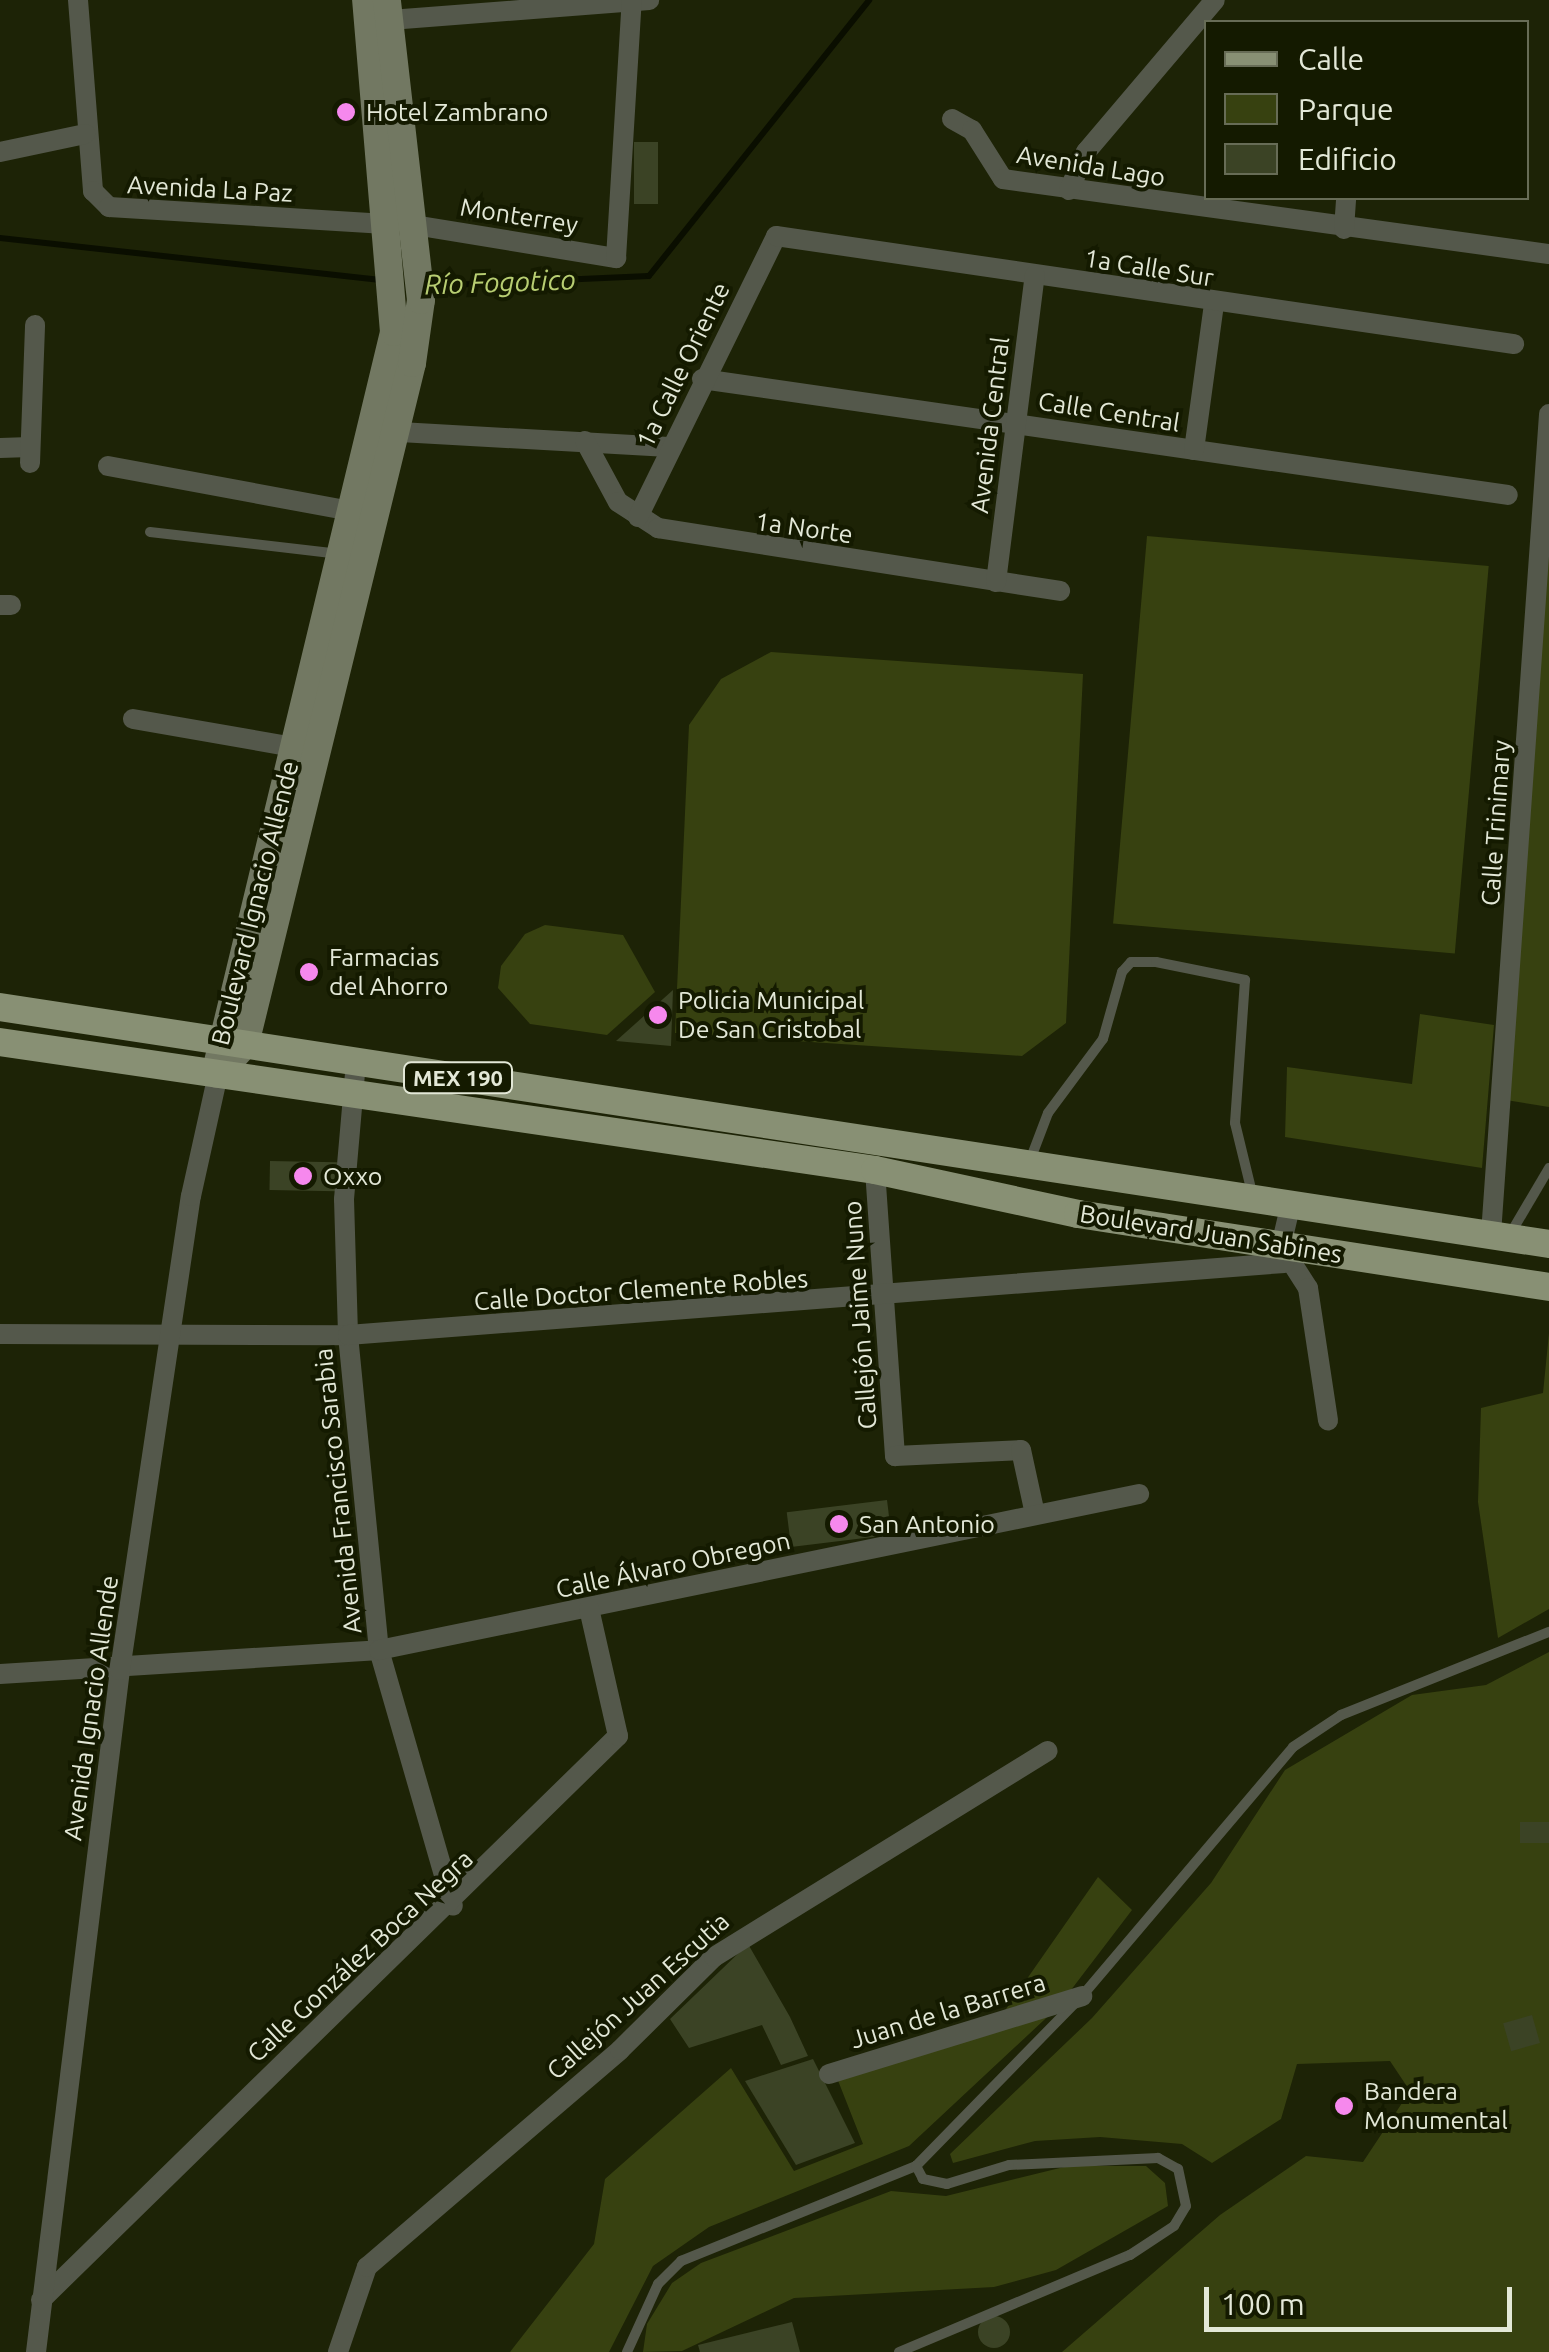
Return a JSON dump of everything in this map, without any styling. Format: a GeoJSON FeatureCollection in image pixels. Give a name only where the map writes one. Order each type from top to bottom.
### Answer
{"type":"FeatureCollection","features":[{"type":"Feature","properties":{"kind":"main road","name":"Boulevard Ignacio Allende"},"geometry":{"type":"LineString","coordinates":[[218,1074],[245,1044],[385,432],[409,302],[378,10]]}},
{"type":"Feature","properties":{"kind":"main road","name":"Boulevard Ignacio Allende"},"geometry":{"type":"LineString","coordinates":[[218,1074],[217,1040],[341,554],[352,512],[385,432]]}},
{"type":"Feature","properties":{"kind":"main road","name":"MEX 190"},"geometry":{"type":"LineString","coordinates":[[0,1007],[356,1062]]}},
{"type":"Feature","properties":{"kind":"main road","name":"MEX 190"},"geometry":{"type":"LineString","coordinates":[[0,1042],[348,1096],[875,1170]]}},
{"type":"Feature","properties":{"kind":"main road","name":"Boulevard Juan Sabines"},"geometry":{"type":"LineString","coordinates":[[356,1062],[1027,1168],[1549,1244]]}},
{"type":"Feature","properties":{"kind":"main road","name":"Boulevard Juan Sabines"},"geometry":{"type":"LineString","coordinates":[[875,1170],[1283,1255],[1549,1287]]}},
{"type":"Feature","properties":{"kind":"street","name":"Avenida La Paz"},"geometry":{"type":"LineString","coordinates":[[78,0],[93,192],[109,207],[402,233]]}},
{"type":"Feature","properties":{"kind":"street"},"geometry":{"type":"LineString","coordinates":[[1069,190],[1086,152],[1214,0]]}},
{"type":"Feature","properties":{"kind":"street"},"geometry":{"type":"LineString","coordinates":[[378,10],[638,1]]}},
{"type":"Feature","properties":{"kind":"street","name":"Monterrey"},"geometry":{"type":"LineString","coordinates":[[402,233],[616,258],[638,1]]}},
{"type":"Feature","properties":{"kind":"street","name":"Avenida Lago"},"geometry":{"type":"LineString","coordinates":[[952,118],[972,130],[1003,179],[1344,229],[1549,254]]}},
{"type":"Feature","properties":{"kind":"street"},"geometry":{"type":"LineString","coordinates":[[0,152],[86,134]]}},
{"type":"Feature","properties":{"kind":"street"},"geometry":{"type":"LineString","coordinates":[[1344,229],[1346,200]]}},
{"type":"Feature","properties":{"kind":"street","name":"1a Calle Sur"},"geometry":{"type":"LineString","coordinates":[[776,236],[1214,304],[1514,344]]}},
{"type":"Feature","properties":{"kind":"street","name":"1a Calle Oriente"},"geometry":{"type":"LineString","coordinates":[[638,517],[702,379],[776,236]]}},
{"type":"Feature","properties":{"kind":"street","name":"Avenida Central"},"geometry":{"type":"LineString","coordinates":[[996,582],[1034,275]]}},
{"type":"Feature","properties":{"kind":"street"},"geometry":{"type":"LineString","coordinates":[[1194,450],[1214,304]]}},
{"type":"Feature","properties":{"kind":"street"},"geometry":{"type":"LineString","coordinates":[[0,448],[30,455],[35,324]]}},
{"type":"Feature","properties":{"kind":"street","name":"Calle Central"},"geometry":{"type":"LineString","coordinates":[[702,379],[1508,495]]}},
{"type":"Feature","properties":{"kind":"street","name":"Calle Trinimary"},"geometry":{"type":"LineString","coordinates":[[1500,1236],[1549,414]]}},
{"type":"Feature","properties":{"kind":"street"},"geometry":{"type":"LineString","coordinates":[[385,432],[669,447]]}},
{"type":"Feature","properties":{"kind":"street"},"geometry":{"type":"LineString","coordinates":[[585,440],[618,502],[638,517]]}},
{"type":"Feature","properties":{"kind":"street"},"geometry":{"type":"LineString","coordinates":[[108,466],[352,512]]}},
{"type":"Feature","properties":{"kind":"street","name":"1a Norte"},"geometry":{"type":"LineString","coordinates":[[638,517],[728,542],[1060,591]]}},
{"type":"Feature","properties":{"kind":"street"},"geometry":{"type":"LineString","coordinates":[[133,719],[292,746]]}},
{"type":"Feature","properties":{"kind":"street","name":"Avenida Francisco Sarabia"},"geometry":{"type":"LineString","coordinates":[[356,1062],[348,1096],[348,1335],[379,1650],[453,1906]]}},
{"type":"Feature","properties":{"kind":"street","name":"Avenida Ignacio Allende"},"geometry":{"type":"LineString","coordinates":[[36,2352],[120,1670],[170,1337],[218,1074]]}},
{"type":"Feature","properties":{"kind":"street","name":"Callejón Jaime Nuno"},"geometry":{"type":"LineString","coordinates":[[875,1170],[878,1300],[896,1456],[1021,1450],[1035,1514]]}},
{"type":"Feature","properties":{"kind":"street"},"geometry":{"type":"LineString","coordinates":[[1291,1204],[1283,1255],[1308,1288],[1328,1421]]}},
{"type":"Feature","properties":{"kind":"street","name":"Calle Doctor Clemente Robles"},"geometry":{"type":"LineString","coordinates":[[0,1334],[348,1335],[878,1300],[1283,1255]]}},
{"type":"Feature","properties":{"kind":"street","name":"Calle Álvaro Obregon"},"geometry":{"type":"LineString","coordinates":[[0,1674],[120,1670],[379,1650],[1139,1494]]}},
{"type":"Feature","properties":{"kind":"street","name":"Calle González Boca Negra"},"geometry":{"type":"LineString","coordinates":[[40,2300],[453,1906],[618,1736],[589,1608]]}},
{"type":"Feature","properties":{"kind":"street","name":"Callejón Juan Escutia"},"geometry":{"type":"LineString","coordinates":[[338,2352],[367,2267],[389,2244],[620,2050],[714,1957],[1046,1751]]}},
{"type":"Feature","properties":{"kind":"street","name":"Juan de la Barrera"},"geometry":{"type":"LineString","coordinates":[[829,2074],[1082,1996]]}},
{"type":"Feature","properties":{"kind":"lane"},"geometry":{"type":"LineString","coordinates":[[150,532],[341,554]]}},
{"type":"Feature","properties":{"kind":"lane"},"geometry":{"type":"LineString","coordinates":[[1027,1168],[1048,1113],[1103,1039],[1122,972],[1130,962],[1156,962],[1245,980],[1235,1123],[1253,1198]]}},
{"type":"Feature","properties":{"kind":"lane"},"geometry":{"type":"LineString","coordinates":[[1500,1236],[1547,1175]]}},
{"type":"Feature","properties":{"kind":"lane"},"geometry":{"type":"LineString","coordinates":[[627,2352],[658,2284],[681,2261],[916,2166],[1082,1996],[1293,1747],[1341,1715],[1549,1632]]}},
{"type":"Feature","properties":{"kind":"lane"},"geometry":{"type":"LineString","coordinates":[[899,2352],[1130,2255],[1174,2226],[1186,2206],[1178,2169],[1158,2158],[1009,2165],[947,2184],[923,2179],[916,2166]]}},
{"type":"Feature","properties":{"kind":"green space"},"geometry":{"type":"Polygon","coordinates":[[[1549,473],[1549,1107],[1506,1100],[1549,473]]]}},
{"type":"Feature","properties":{"kind":"green space"},"geometry":{"type":"Polygon","coordinates":[[[1147,536],[1489,566],[1455,953],[1113,924],[1147,536]]]}},
{"type":"Feature","properties":{"kind":"green space"},"geometry":{"type":"Polygon","coordinates":[[[771,652],[1083,674],[1066,1023],[1022,1056],[675,1033],[689,725],[721,679],[771,652]]]}},
{"type":"Feature","properties":{"kind":"green space"},"geometry":{"type":"Polygon","coordinates":[[[545,925],[623,935],[655,992],[607,1035],[530,1024],[498,988],[501,966],[525,934],[545,925]]]}},
{"type":"Feature","properties":{"kind":"green space"},"geometry":{"type":"Polygon","coordinates":[[[1420,1014],[1494,1025],[1482,1168],[1285,1137],[1287,1067],[1412,1084],[1420,1014]]]}},
{"type":"Feature","properties":{"kind":"green space"},"geometry":{"type":"Polygon","coordinates":[[[1549,1333],[1549,1609],[1498,1638],[1478,1502],[1481,1408],[1543,1393],[1549,1333]]]}},
{"type":"Feature","properties":{"kind":"green space"},"geometry":{"type":"Polygon","coordinates":[[[1549,1652],[1549,2352],[1062,2352],[1220,2215],[1306,2156],[1363,2162],[1410,2091],[1390,2061],[1297,2064],[1281,2119],[1212,2163],[1182,2144],[1100,2137],[1035,2141],[953,2163],[950,2154],[1092,2018],[1211,1883],[1285,1770],[1412,1695],[1486,1685],[1549,1652]]]}},
{"type":"Feature","properties":{"kind":"green space"},"geometry":{"type":"Polygon","coordinates":[[[1098,1877],[1132,1910],[1058,2007],[909,2146],[709,2227],[653,2266],[609,2352],[510,2352],[594,2244],[605,2179],[731,2068],[794,2171],[863,2144],[837,2078],[992,2029],[1098,1877]]]}},
{"type":"Feature","properties":{"kind":"green space"},"geometry":{"type":"Polygon","coordinates":[[[1068,2166],[1146,2166],[1165,2183],[1168,2206],[1056,2270],[994,2287],[794,2298],[682,2351],[643,2352],[647,2324],[672,2283],[701,2263],[891,2191],[946,2196],[1068,2166]]]}},
{"type":"Feature","properties":{"kind":"building"},"geometry":{"type":"Polygon","coordinates":[[[634,142],[658,142],[658,204],[634,204],[634,142]]]}},
{"type":"Feature","properties":{"kind":"building","name":"Policia Municipal De San Cristobal"},"geometry":{"type":"Polygon","coordinates":[[[673,990],[671,1046],[616,1041],[673,990]]]}},
{"type":"Feature","properties":{"kind":"building","name":"Oxxo"},"geometry":{"type":"Polygon","coordinates":[[[270,1161],[337,1162],[336,1191],[269,1190],[270,1161]]]}},
{"type":"Feature","properties":{"kind":"building","name":"San Antonio"},"geometry":{"type":"Polygon","coordinates":[[[887,1500],[891,1535],[791,1547],[787,1512],[887,1500]]]}},
{"type":"Feature","properties":{"kind":"building"},"geometry":{"type":"Polygon","coordinates":[[[1520,1822],[1549,1822],[1549,1843],[1520,1843],[1520,1822]]]}},
{"type":"Feature","properties":{"kind":"building"},"geometry":{"type":"Polygon","coordinates":[[[748,1944],[808,2056],[781,2065],[762,2025],[689,2048],[670,2019],[748,1944]]]}},
{"type":"Feature","properties":{"kind":"building"},"geometry":{"type":"Polygon","coordinates":[[[1532,2015],[1540,2043],[1511,2051],[1503,2023],[1532,2015]]]}},
{"type":"Feature","properties":{"kind":"building"},"geometry":{"type":"Polygon","coordinates":[[[813,2059],[855,2143],[796,2165],[745,2081],[813,2059]]]}},
{"type":"Feature","properties":{"kind":"building"},"geometry":{"type":"Polygon","coordinates":[[[994,2316],[1005,2321],[1010,2332],[1005,2343],[994,2348],[983,2343],[978,2332],[983,2321],[994,2316]]]}},
{"type":"Feature","properties":{"kind":"building"},"geometry":{"type":"Polygon","coordinates":[[[792,2322],[800,2352],[700,2352],[698,2345],[792,2322]]]}},
{"type":"Feature","properties":{"kind":"waterway","name":"Río Fogotico"},"geometry":{"type":"LineString","coordinates":[[428,286],[649,276],[869,0]]}},
{"type":"Feature","properties":{"kind":"waterway","name":"Río Fogotico"},"geometry":{"type":"LineString","coordinates":[[0,238],[381,280]]}},
{"type":"Feature","properties":{"kind":"place","name":"Hotel Zambrano"},"geometry":{"type":"Point","coordinates":[346,112]}},
{"type":"Feature","properties":{"kind":"place","name":"Farmacias del Ahorro"},"geometry":{"type":"Point","coordinates":[309,972]}},
{"type":"Feature","properties":{"kind":"place","name":"Policia Municipal De San Cristobal"},"geometry":{"type":"Point","coordinates":[658,1015]}},
{"type":"Feature","properties":{"kind":"place","name":"Oxxo"},"geometry":{"type":"Point","coordinates":[303,1176]}},
{"type":"Feature","properties":{"kind":"place","name":"San Antonio"},"geometry":{"type":"Point","coordinates":[839,1524]}},
{"type":"Feature","properties":{"kind":"place","name":"Bandera Monumental"},"geometry":{"type":"Point","coordinates":[1344,2106]}}]}
